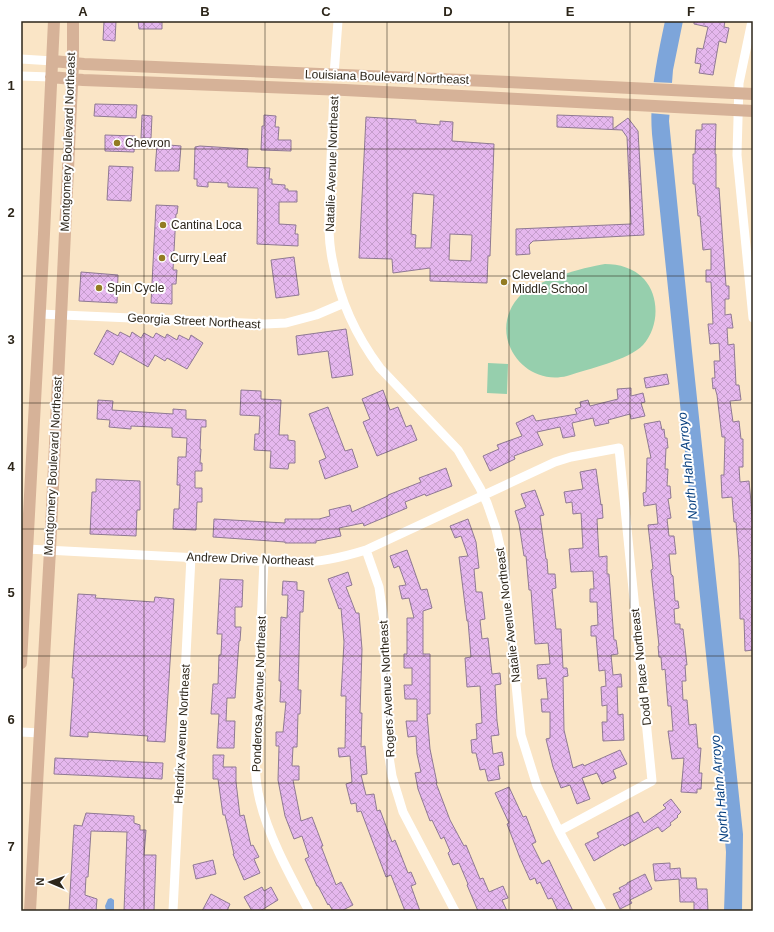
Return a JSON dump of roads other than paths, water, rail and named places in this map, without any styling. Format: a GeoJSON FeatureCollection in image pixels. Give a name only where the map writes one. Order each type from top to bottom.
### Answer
{"type":"FeatureCollection","features":[{"type":"Feature","properties":{"kind":"main road","name":"Montgomery Boulevard Northeast"},"geometry":{"type":"LineString","coordinates":[[21,663],[54,21]]}},
{"type":"Feature","properties":{"kind":"main road","name":"Montgomery Boulevard Northeast"},"geometry":{"type":"LineString","coordinates":[[30,911],[50,550],[71,79],[73,63],[73,21]]}},
{"type":"Feature","properties":{"kind":"main road","name":"Louisiana Boulevard Northeast"},"geometry":{"type":"LineString","coordinates":[[53,61],[206,70],[753,94]]}},
{"type":"Feature","properties":{"kind":"main road","name":"Louisiana Boulevard Northeast"},"geometry":{"type":"LineString","coordinates":[[51,77],[334,89],[647,107],[753,111]]}},
{"type":"Feature","properties":{"kind":"street"},"geometry":{"type":"LineString","coordinates":[[334,75],[338,21]]}},
{"type":"Feature","properties":{"kind":"street"},"geometry":{"type":"LineString","coordinates":[[752,21],[739,78],[737,155],[753,318]]}},
{"type":"Feature","properties":{"kind":"street","name":"Louisiana Boulevard Northeast"},"geometry":{"type":"LineString","coordinates":[[21,59],[53,61]]}},
{"type":"Feature","properties":{"kind":"street","name":"Louisiana Boulevard Northeast"},"geometry":{"type":"LineString","coordinates":[[21,76],[51,77]]}},
{"type":"Feature","properties":{"kind":"street","name":"Natalie Avenue Northeast"},"geometry":{"type":"LineString","coordinates":[[334,89],[328,222],[332,262],[344,303],[352,324],[371,356],[380,368],[458,450],[483,495],[496,529],[504,563],[521,735],[537,786],[559,831],[602,911]]}},
{"type":"Feature","properties":{"kind":"street","name":"Georgia Street Northeast"},"geometry":{"type":"LineString","coordinates":[[40,314],[265,324],[286,323],[316,315],[344,303]]}},
{"type":"Feature","properties":{"kind":"street","name":"Andrew Drive Northeast"},"geometry":{"type":"LineString","coordinates":[[27,549],[292,563],[336,559],[366,550],[556,462],[572,457],[619,448]]}},
{"type":"Feature","properties":{"kind":"street","name":"Dodd Place Northeast"},"geometry":{"type":"LineString","coordinates":[[559,831],[652,781],[619,448]]}},
{"type":"Feature","properties":{"kind":"street","name":"Rogers Avenue Northeast"},"geometry":{"type":"LineString","coordinates":[[366,550],[379,587],[384,621],[387,744],[392,776],[403,812],[455,911]]}},
{"type":"Feature","properties":{"kind":"street","name":"Hendrix Avenue Northeast"},"geometry":{"type":"LineString","coordinates":[[173,911],[191,557]]}},
{"type":"Feature","properties":{"kind":"street","name":"Ponderosa Avenue Northeast"},"geometry":{"type":"LineString","coordinates":[[264,561],[255,755],[256,778],[260,801],[269,831],[307,910]]}},
{"type":"Feature","properties":{"kind":"street"},"geometry":{"type":"LineString","coordinates":[[21,732],[40,733]]}},
{"type":"Feature","properties":{"kind":"water","name":"North Hahn Arroyo"},"geometry":{"type":"Polygon","coordinates":[[[665,21],[683,21],[673,70],[669,121],[743,834],[742,911],[724,911],[726,852],[723,818],[652,134],[651,120],[653,91],[665,21]]]}},
{"type":"Feature","properties":{"kind":"water"},"geometry":{"type":"Polygon","coordinates":[[[111,898],[114,900],[114,911],[106,911],[105,906],[108,899],[111,898]]]}},
{"type":"Feature","properties":{"kind":"place","name":"Chevron"},"geometry":{"type":"Point","coordinates":[117,143]}},
{"type":"Feature","properties":{"kind":"place","name":"Cantina Loca"},"geometry":{"type":"Point","coordinates":[163,225]}},
{"type":"Feature","properties":{"kind":"place","name":"Curry Leaf"},"geometry":{"type":"Point","coordinates":[162,258]}},
{"type":"Feature","properties":{"kind":"place","name":"Cleveland Middle School"},"geometry":{"type":"Point","coordinates":[504,282]}},
{"type":"Feature","properties":{"kind":"place","name":"Spin Cycle"},"geometry":{"type":"Point","coordinates":[99,288]}}]}
